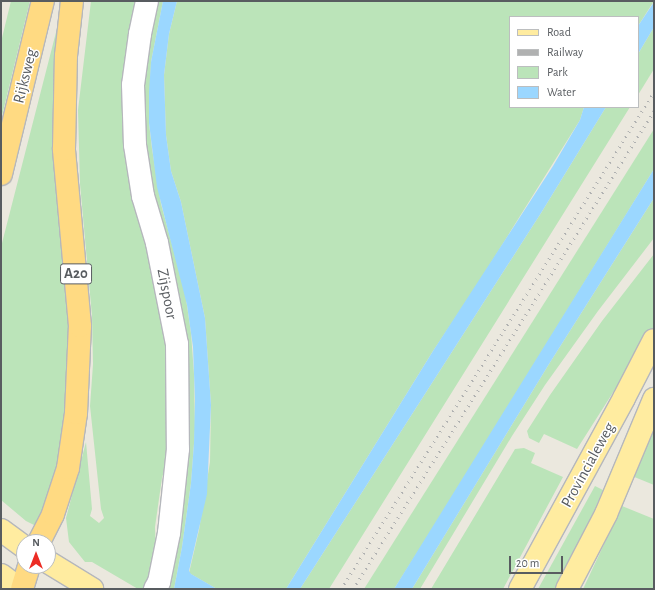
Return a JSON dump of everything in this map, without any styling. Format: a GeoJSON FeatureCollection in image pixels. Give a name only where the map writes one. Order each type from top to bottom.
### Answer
{"type":"FeatureCollection","features":[{"type":"Feature","properties":{"kind":"highway","name":"Rijksweg"},"geometry":{"type":"LineString","coordinates":[[1,174],[43,1]]}},
{"type":"Feature","properties":{"kind":"highway","name":"A20"},"geometry":{"type":"LineString","coordinates":[[43,534],[52,514],[68,468],[76,413],[80,326],[64,150],[66,56],[72,1]]}},
{"type":"Feature","properties":{"kind":"highway"},"geometry":{"type":"LineString","coordinates":[[21,589],[26,574]]}},
{"type":"Feature","properties":{"kind":"main road","name":"Provincialeweg"},"geometry":{"type":"LineString","coordinates":[[520,589],[654,340]]}},
{"type":"Feature","properties":{"kind":"main road","name":"Provincialeweg"},"geometry":{"type":"LineString","coordinates":[[567,589],[606,514],[654,399]]}},
{"type":"Feature","properties":{"kind":"main road"},"geometry":{"type":"LineString","coordinates":[[1,530],[16,541]]}},
{"type":"Feature","properties":{"kind":"main road"},"geometry":{"type":"LineString","coordinates":[[56,567],[92,589]]}},
{"type":"Feature","properties":{"kind":"main road"},"geometry":{"type":"LineString","coordinates":[[1,575],[21,589]]}},
{"type":"Feature","properties":{"kind":"street","name":"Zijspoor"},"geometry":{"type":"LineString","coordinates":[[147,1],[140,34],[133,85],[135,145],[143,196],[157,243],[177,344],[178,449],[169,533],[159,582],[155,589]]}},
{"type":"Feature","properties":{"kind":"green space"},"geometry":{"type":"Polygon","coordinates":[[[11,1],[30,1],[1,120],[1,42],[11,1]]]}},
{"type":"Feature","properties":{"kind":"green space"},"geometry":{"type":"Polygon","coordinates":[[[64,1],[53,96],[54,159],[69,314],[70,377],[58,465],[40,520],[34,525],[26,521],[1,500],[1,247],[64,1]]]}},
{"type":"Feature","properties":{"kind":"green space"},"geometry":{"type":"Polygon","coordinates":[[[91,1],[139,1],[131,40],[171,351],[172,444],[162,478],[155,527],[156,557],[148,589],[138,589],[92,562],[85,562],[69,542],[66,518],[86,442],[92,509],[90,516],[99,523],[104,518],[101,509],[90,406],[93,364],[92,316],[80,184],[78,110],[91,1]]]}},
{"type":"Feature","properties":{"kind":"green space"},"geometry":{"type":"Polygon","coordinates":[[[156,1],[163,1],[151,62],[149,123],[161,204],[185,292],[191,333],[194,374],[195,430],[191,483],[182,547],[174,589],[162,589],[184,461],[140,118],[145,46],[156,1]]]}},
{"type":"Feature","properties":{"kind":"green space"},"geometry":{"type":"Polygon","coordinates":[[[177,1],[654,1],[639,24],[639,16],[509,16],[509,108],[584,108],[580,120],[477,285],[433,351],[286,589],[217,589],[189,573],[199,530],[210,462],[211,405],[205,318],[181,202],[171,171],[166,135],[164,75],[169,34],[177,1]]]}},
{"type":"Feature","properties":{"kind":"green space"},"geometry":{"type":"Polygon","coordinates":[[[654,27],[654,69],[639,93],[639,52],[654,27]]]}},
{"type":"Feature","properties":{"kind":"green space"},"geometry":{"type":"Polygon","coordinates":[[[605,108],[629,108],[329,589],[300,589],[541,213],[605,108]]]}},
{"type":"Feature","properties":{"kind":"green space"},"geometry":{"type":"Polygon","coordinates":[[[654,129],[654,169],[450,501],[394,589],[364,589],[654,129]]]}},
{"type":"Feature","properties":{"kind":"green space"},"geometry":{"type":"Polygon","coordinates":[[[654,198],[654,238],[598,311],[545,385],[512,436],[420,589],[412,589],[549,364],[654,198]]]}},
{"type":"Feature","properties":{"kind":"green space"},"geometry":{"type":"Polygon","coordinates":[[[654,254],[654,328],[577,449],[544,434],[539,443],[529,438],[527,431],[550,395],[602,321],[654,254]]]}},
{"type":"Feature","properties":{"kind":"green space"},"geometry":{"type":"Polygon","coordinates":[[[654,412],[654,485],[632,476],[654,412]]]}},
{"type":"Feature","properties":{"kind":"green space"},"geometry":{"type":"Polygon","coordinates":[[[524,448],[535,453],[531,463],[563,477],[503,589],[431,589],[515,449],[524,448]]]}},
{"type":"Feature","properties":{"kind":"green space"},"geometry":{"type":"Polygon","coordinates":[[[595,486],[603,490],[584,535],[557,589],[538,589],[595,486]]]}},
{"type":"Feature","properties":{"kind":"green space"},"geometry":{"type":"Polygon","coordinates":[[[622,506],[654,519],[654,589],[583,589],[622,506]]]}},
{"type":"Feature","properties":{"kind":"water"},"geometry":{"type":"Polygon","coordinates":[[[163,1],[177,1],[169,34],[164,75],[166,135],[171,171],[181,202],[205,318],[211,405],[207,494],[189,571],[191,574],[217,589],[174,589],[182,547],[191,483],[195,400],[193,347],[187,305],[157,187],[149,123],[151,62],[163,1]]]}},
{"type":"Feature","properties":{"kind":"water"},"geometry":{"type":"Polygon","coordinates":[[[654,2],[654,27],[639,52],[639,24],[654,2]]]}},
{"type":"Feature","properties":{"kind":"water"},"geometry":{"type":"Polygon","coordinates":[[[584,108],[605,108],[541,213],[300,589],[286,589],[433,351],[553,166],[580,120],[584,108]]]}},
{"type":"Feature","properties":{"kind":"water"},"geometry":{"type":"Polygon","coordinates":[[[654,169],[654,198],[549,364],[412,589],[394,589],[654,169]]]}},
{"type":"Feature","properties":{"kind":"railway"},"geometry":{"type":"LineString","coordinates":[[341,589],[654,92]]}},
{"type":"Feature","properties":{"kind":"railway"},"geometry":{"type":"LineString","coordinates":[[353,589],[654,111]]}}]}
